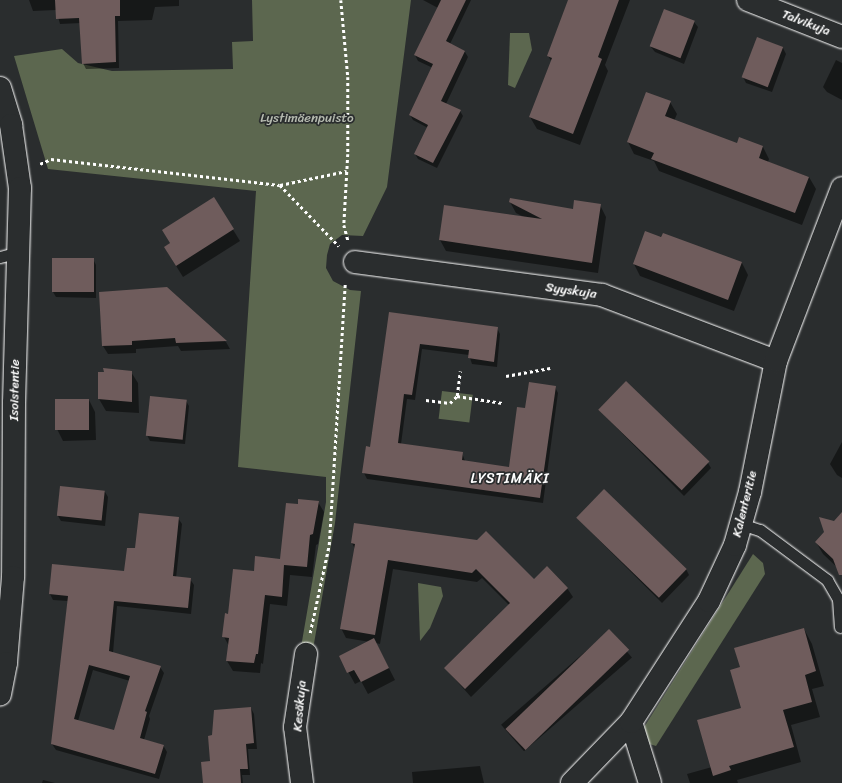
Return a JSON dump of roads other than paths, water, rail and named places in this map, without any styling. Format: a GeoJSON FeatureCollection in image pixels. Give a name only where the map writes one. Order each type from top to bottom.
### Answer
{"type":"FeatureCollection","features":[{"type":"Feature","properties":{"kind":"street","name":"Talvikuja"},"geometry":{"type":"LineString","coordinates":[[748,0],[842,37]]}},
{"type":"Feature","properties":{"kind":"street","name":"Isoistentie"},"geometry":{"type":"LineString","coordinates":[[0,88],[11,125],[19,170],[10,254],[7,408],[13,577],[6,663],[0,694]]}},
{"type":"Feature","properties":{"kind":"street","name":"Kalenteritie"},"geometry":{"type":"LineString","coordinates":[[572,783],[631,722],[682,646],[709,601],[735,545],[750,492],[776,361],[842,188]]}},
{"type":"Feature","properties":{"kind":"street","name":"Syyskuja"},"geometry":{"type":"LineString","coordinates":[[355,262],[602,295],[776,361]]}},
{"type":"Feature","properties":{"kind":"street","name":"Kesäkuja"},"geometry":{"type":"LineString","coordinates":[[302,783],[295,727],[306,654]]}},
{"type":"Feature","properties":{"kind":"street"},"geometry":{"type":"LineString","coordinates":[[631,722],[650,783]]}},
{"type":"Feature","properties":{"kind":"lane"},"geometry":{"type":"LineString","coordinates":[[741,524],[760,530],[827,580],[838,599],[840,627]]}},
{"type":"Feature","properties":{"kind":"district","name":"LYSTIMÄKI"},"geometry":{"type":"Point","coordinates":[510,479]}},
{"type":"Feature","properties":{"kind":"park label","name":"Lystimäenpuisto"},"geometry":{"type":"Point","coordinates":[307,118]}}]}
